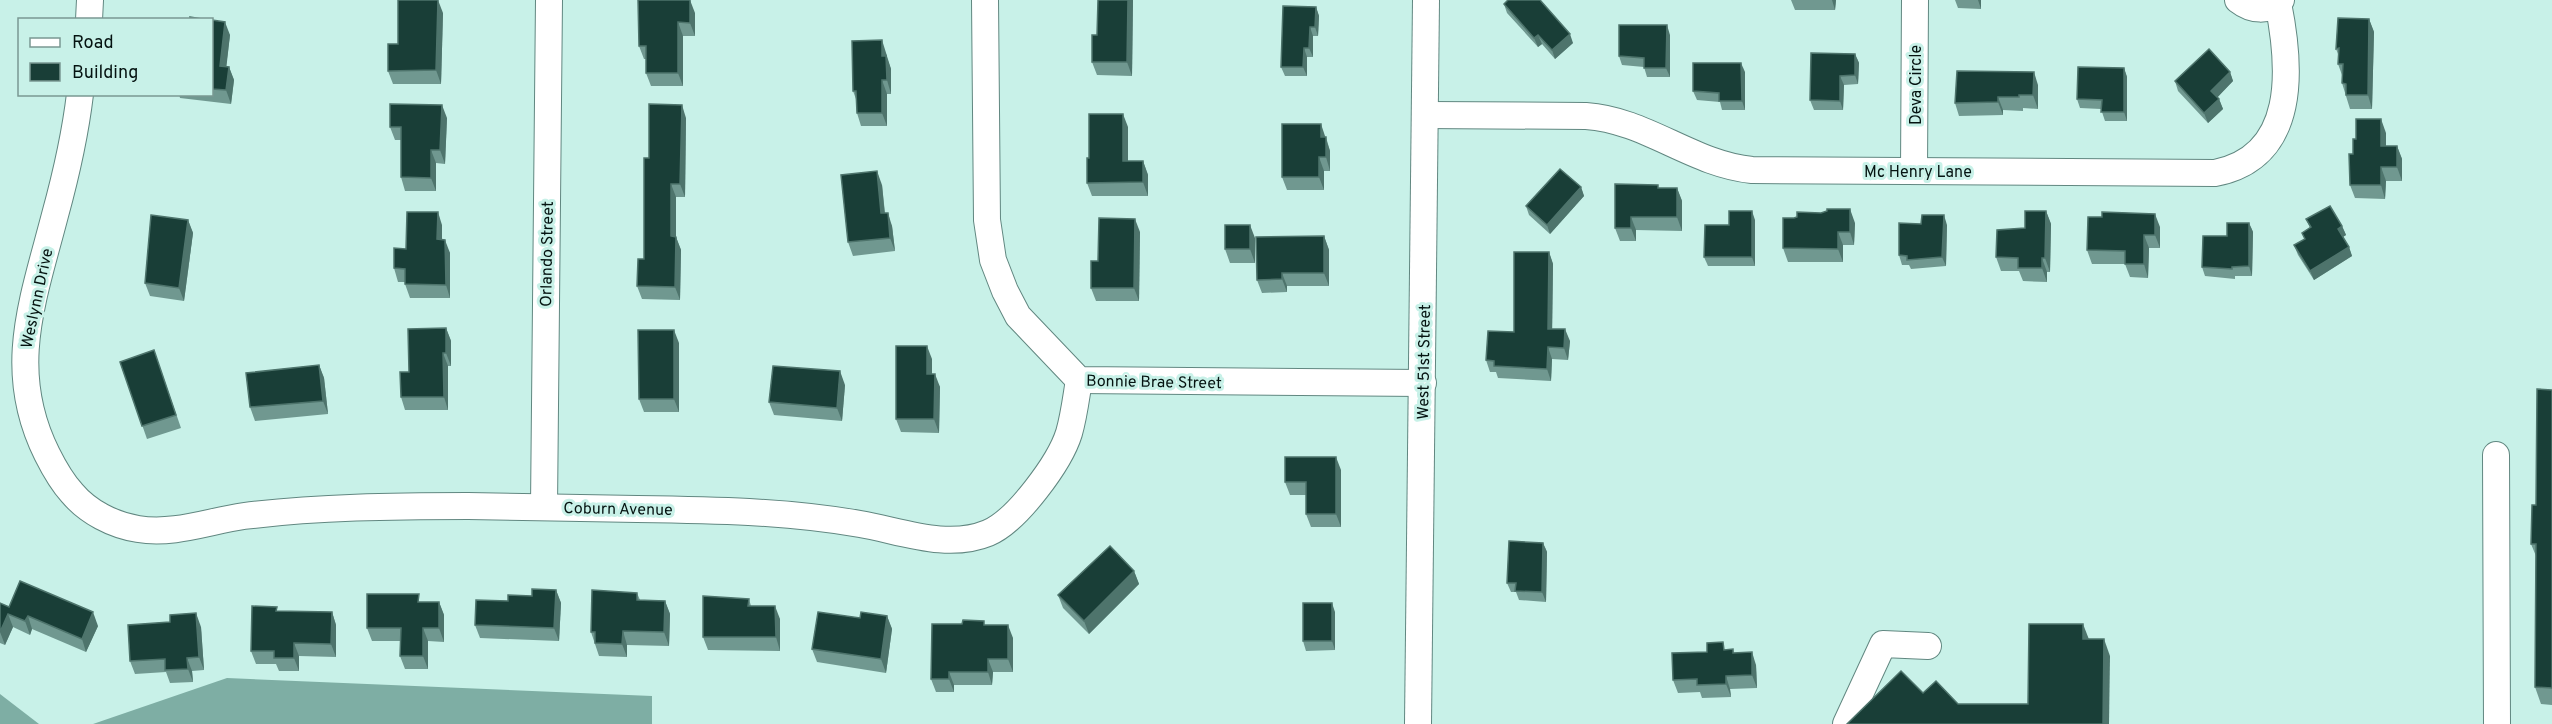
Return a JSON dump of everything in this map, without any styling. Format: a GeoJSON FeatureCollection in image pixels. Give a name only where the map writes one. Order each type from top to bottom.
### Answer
{"type":"FeatureCollection","features":[{"type":"Feature","properties":{"kind":"street"},"geometry":{"type":"LineString","coordinates":[[88,18],[90,0]]}},
{"type":"Feature","properties":{"kind":"street","name":"Orlando Street"},"geometry":{"type":"LineString","coordinates":[[544,507],[549,0]]}},
{"type":"Feature","properties":{"kind":"street","name":"Bonnie Brae Street"},"geometry":{"type":"LineString","coordinates":[[985,0],[987,220],[993,260],[1018,316],[1079,380],[1423,383]]}},
{"type":"Feature","properties":{"kind":"street","name":"West 51st Street"},"geometry":{"type":"LineString","coordinates":[[1418,724],[1426,0]]}},
{"type":"Feature","properties":{"kind":"street","name":"Deva Circle"},"geometry":{"type":"LineString","coordinates":[[1914,171],[1915,0]]}},
{"type":"Feature","properties":{"kind":"street","name":"Mc Henry Lane"},"geometry":{"type":"LineString","coordinates":[[1426,115],[1605,118],[1636,127],[1708,161],[1746,169],[2204,174],[2233,169],[2251,159],[2264,147],[2275,131],[2283,108],[2285,53],[2279,2],[2268,8],[2257,9],[2238,0]]}},
{"type":"Feature","properties":{"kind":"street","name":"Weslynn Drive"},"geometry":{"type":"LineString","coordinates":[[72,494],[56,473],[38,437],[24,372],[28,322],[68,166],[80,96]]}},
{"type":"Feature","properties":{"kind":"street","name":"Coburn Avenue"},"geometry":{"type":"LineString","coordinates":[[72,494],[88,508],[106,519],[135,529],[158,531],[244,516],[321,510],[544,507],[752,511],[830,519],[945,540],[974,537],[989,533],[1008,521],[1020,510],[1048,471],[1068,437],[1079,380]]}},
{"type":"Feature","properties":{"kind":"street"},"geometry":{"type":"LineString","coordinates":[[2496,455],[2497,724]]}},
{"type":"Feature","properties":{"kind":"street"},"geometry":{"type":"LineString","coordinates":[[1846,724],[1883,644],[1928,646]]}},
{"type":"Feature","properties":{"kind":"green space"},"geometry":{"type":"Polygon","coordinates":[[[227,678],[652,696],[652,724],[93,724],[227,678]]]}},
{"type":"Feature","properties":{"kind":"green space"},"geometry":{"type":"Polygon","coordinates":[[[0,694],[39,724],[0,724],[0,694]]]}},
{"type":"Feature","properties":{"kind":"building"},"geometry":{"type":"Polygon","coordinates":[[[398,0],[438,0],[436,70],[388,71],[388,44],[398,44],[398,0]]]}},
{"type":"Feature","properties":{"kind":"building"},"geometry":{"type":"Polygon","coordinates":[[[638,0],[690,0],[690,23],[678,22],[678,73],[646,73],[646,46],[639,46],[638,0]]]}},
{"type":"Feature","properties":{"kind":"building"},"geometry":{"type":"Polygon","coordinates":[[[1098,0],[1128,0],[1127,62],[1092,62],[1092,35],[1097,35],[1098,0]]]}},
{"type":"Feature","properties":{"kind":"building"},"geometry":{"type":"Polygon","coordinates":[[[1508,0],[1540,0],[1570,34],[1552,50],[1538,35],[1534,38],[1504,4],[1508,0]]]}},
{"type":"Feature","properties":{"kind":"building"},"geometry":{"type":"Polygon","coordinates":[[[1283,6],[1316,7],[1315,27],[1310,27],[1309,48],[1304,48],[1303,67],[1281,67],[1283,6]]]}},
{"type":"Feature","properties":{"kind":"building"},"geometry":{"type":"Polygon","coordinates":[[[2338,18],[2369,19],[2368,95],[2346,95],[2346,84],[2342,83],[2343,64],[2338,64],[2339,48],[2336,49],[2338,18]]]}},
{"type":"Feature","properties":{"kind":"building"},"geometry":{"type":"Polygon","coordinates":[[[213,20],[225,22],[220,66],[229,67],[226,90],[213,89],[213,20]]]}},
{"type":"Feature","properties":{"kind":"building"},"geometry":{"type":"Polygon","coordinates":[[[1619,25],[1667,25],[1666,68],[1644,68],[1644,58],[1619,56],[1619,25]]]}},
{"type":"Feature","properties":{"kind":"building"},"geometry":{"type":"Polygon","coordinates":[[[882,40],[882,56],[886,56],[887,80],[882,80],[882,113],[857,113],[856,91],[853,91],[852,41],[882,40]]]}},
{"type":"Feature","properties":{"kind":"building"},"geometry":{"type":"Polygon","coordinates":[[[2209,49],[2230,72],[2211,91],[2219,99],[2204,113],[2175,81],[2209,49]]]}},
{"type":"Feature","properties":{"kind":"building"},"geometry":{"type":"Polygon","coordinates":[[[1811,53],[1855,54],[1855,75],[1840,76],[1840,101],[1810,100],[1811,53]]]}},
{"type":"Feature","properties":{"kind":"building"},"geometry":{"type":"Polygon","coordinates":[[[1693,63],[1741,63],[1742,101],[1719,101],[1719,93],[1693,91],[1693,63]]]}},
{"type":"Feature","properties":{"kind":"building"},"geometry":{"type":"Polygon","coordinates":[[[2078,67],[2124,68],[2124,112],[2101,112],[2102,100],[2077,99],[2078,67]]]}},
{"type":"Feature","properties":{"kind":"building"},"geometry":{"type":"Polygon","coordinates":[[[1957,71],[2034,72],[2033,95],[1998,97],[1998,102],[1955,103],[1957,71]]]}},
{"type":"Feature","properties":{"kind":"building"},"geometry":{"type":"Polygon","coordinates":[[[390,104],[442,105],[440,150],[431,150],[431,178],[401,177],[401,127],[390,127],[390,104]]]}},
{"type":"Feature","properties":{"kind":"building"},"geometry":{"type":"Polygon","coordinates":[[[649,104],[682,105],[680,184],[671,184],[671,236],[676,237],[675,287],[637,286],[638,259],[644,259],[644,158],[649,158],[649,104]]]}},
{"type":"Feature","properties":{"kind":"building"},"geometry":{"type":"Polygon","coordinates":[[[1089,114],[1123,114],[1123,161],[1143,161],[1143,182],[1087,183],[1089,114]]]}},
{"type":"Feature","properties":{"kind":"building"},"geometry":{"type":"Polygon","coordinates":[[[2356,119],[2381,119],[2381,146],[2397,146],[2397,167],[2381,167],[2381,185],[2350,185],[2349,154],[2353,154],[2353,139],[2356,139],[2356,119]]]}},
{"type":"Feature","properties":{"kind":"building"},"geometry":{"type":"Polygon","coordinates":[[[1282,124],[1321,124],[1321,137],[1326,137],[1326,157],[1319,157],[1319,177],[1282,177],[1282,124]]]}},
{"type":"Feature","properties":{"kind":"building"},"geometry":{"type":"Polygon","coordinates":[[[1560,169],[1581,187],[1547,225],[1526,206],[1560,169]]]}},
{"type":"Feature","properties":{"kind":"building"},"geometry":{"type":"Polygon","coordinates":[[[877,171],[881,213],[888,213],[890,238],[848,242],[841,175],[877,171]]]}},
{"type":"Feature","properties":{"kind":"building"},"geometry":{"type":"Polygon","coordinates":[[[1615,184],[1677,188],[1677,217],[1631,217],[1631,228],[1615,228],[1615,184]]]}},
{"type":"Feature","properties":{"kind":"building"},"geometry":{"type":"Polygon","coordinates":[[[2330,206],[2342,226],[2338,229],[2349,247],[2310,271],[2294,245],[2305,239],[2302,233],[2311,227],[2306,219],[2330,206]]]}},
{"type":"Feature","properties":{"kind":"building"},"geometry":{"type":"Polygon","coordinates":[[[1827,209],[1850,209],[1850,232],[1838,232],[1838,249],[1783,248],[1783,218],[1797,217],[1797,212],[1821,213],[1827,209]]]}},
{"type":"Feature","properties":{"kind":"building"},"geometry":{"type":"Polygon","coordinates":[[[1729,211],[1752,211],[1752,257],[1704,257],[1705,225],[1729,225],[1729,211]]]}},
{"type":"Feature","properties":{"kind":"building"},"geometry":{"type":"Polygon","coordinates":[[[2025,211],[2046,211],[2045,258],[2042,258],[2042,268],[2018,268],[2018,258],[1996,257],[1997,230],[2025,228],[2025,211]]]}},
{"type":"Feature","properties":{"kind":"building"},"geometry":{"type":"Polygon","coordinates":[[[407,212],[438,212],[437,239],[445,240],[446,285],[405,284],[405,269],[394,268],[394,248],[406,249],[407,212]]]}},
{"type":"Feature","properties":{"kind":"building"},"geometry":{"type":"Polygon","coordinates":[[[2102,212],[2155,214],[2155,235],[2144,235],[2144,264],[2125,264],[2125,251],[2087,250],[2088,217],[2102,217],[2102,212]]]}},
{"type":"Feature","properties":{"kind":"building"},"geometry":{"type":"Polygon","coordinates":[[[151,215],[188,220],[179,288],[145,283],[151,215]]]}},
{"type":"Feature","properties":{"kind":"building"},"geometry":{"type":"Polygon","coordinates":[[[1922,215],[1944,215],[1942,257],[1907,260],[1907,256],[1899,255],[1899,223],[1921,224],[1922,215]]]}},
{"type":"Feature","properties":{"kind":"building"},"geometry":{"type":"Polygon","coordinates":[[[1099,218],[1135,219],[1134,288],[1091,288],[1091,261],[1098,261],[1099,218]]]}},
{"type":"Feature","properties":{"kind":"building"},"geometry":{"type":"Polygon","coordinates":[[[2227,223],[2249,223],[2249,266],[2232,267],[2232,269],[2202,267],[2203,236],[2227,236],[2227,223]]]}},
{"type":"Feature","properties":{"kind":"building"},"geometry":{"type":"Polygon","coordinates":[[[1225,225],[1250,225],[1250,249],[1225,249],[1225,225]]]}},
{"type":"Feature","properties":{"kind":"building"},"geometry":{"type":"Polygon","coordinates":[[[1324,236],[1324,273],[1282,273],[1282,279],[1257,280],[1256,237],[1324,236]]]}},
{"type":"Feature","properties":{"kind":"building"},"geometry":{"type":"Polygon","coordinates":[[[1514,252],[1549,252],[1548,329],[1565,329],[1564,348],[1548,347],[1547,369],[1494,366],[1494,361],[1486,360],[1488,331],[1514,332],[1514,252]]]}},
{"type":"Feature","properties":{"kind":"building"},"geometry":{"type":"Polygon","coordinates":[[[446,328],[446,353],[443,353],[444,397],[401,397],[400,372],[409,372],[408,329],[446,328]]]}},
{"type":"Feature","properties":{"kind":"building"},"geometry":{"type":"Polygon","coordinates":[[[638,330],[674,330],[674,399],[639,399],[638,330]]]}},
{"type":"Feature","properties":{"kind":"building"},"geometry":{"type":"Polygon","coordinates":[[[896,346],[927,346],[927,374],[935,374],[934,419],[896,419],[896,346]]]}},
{"type":"Feature","properties":{"kind":"building"},"geometry":{"type":"Polygon","coordinates":[[[154,350],[176,415],[142,426],[120,362],[154,350]]]}},
{"type":"Feature","properties":{"kind":"building"},"geometry":{"type":"Polygon","coordinates":[[[319,365],[323,401],[250,407],[246,373],[319,365]]]}},
{"type":"Feature","properties":{"kind":"building"},"geometry":{"type":"Polygon","coordinates":[[[773,366],[840,371],[837,408],[769,402],[773,366]]]}},
{"type":"Feature","properties":{"kind":"building"},"geometry":{"type":"Polygon","coordinates":[[[2537,389],[2552,390],[2552,688],[2535,687],[2536,544],[2531,544],[2532,505],[2536,505],[2537,389]]]}},
{"type":"Feature","properties":{"kind":"building"},"geometry":{"type":"Polygon","coordinates":[[[1285,457],[1336,457],[1336,514],[1306,514],[1306,482],[1285,482],[1285,457]]]}},
{"type":"Feature","properties":{"kind":"building"},"geometry":{"type":"Polygon","coordinates":[[[1509,541],[1543,543],[1542,592],[1515,591],[1516,583],[1507,583],[1509,541]]]}},
{"type":"Feature","properties":{"kind":"building"},"geometry":{"type":"Polygon","coordinates":[[[1110,546],[1134,571],[1084,621],[1058,595],[1110,546]]]}},
{"type":"Feature","properties":{"kind":"building"},"geometry":{"type":"Polygon","coordinates":[[[20,581],[93,612],[82,639],[28,616],[25,621],[8,614],[0,632],[0,603],[9,607],[20,581]]]}},
{"type":"Feature","properties":{"kind":"building"},"geometry":{"type":"Polygon","coordinates":[[[532,589],[556,590],[554,628],[475,625],[476,600],[508,601],[508,595],[532,596],[532,589]]]}},
{"type":"Feature","properties":{"kind":"building"},"geometry":{"type":"Polygon","coordinates":[[[592,590],[637,593],[637,600],[665,601],[664,632],[623,631],[622,644],[595,643],[595,632],[591,632],[592,590]]]}},
{"type":"Feature","properties":{"kind":"building"},"geometry":{"type":"Polygon","coordinates":[[[367,594],[419,594],[418,602],[439,602],[439,628],[423,628],[423,656],[400,656],[401,628],[367,628],[367,594]]]}},
{"type":"Feature","properties":{"kind":"building"},"geometry":{"type":"Polygon","coordinates":[[[703,596],[749,599],[748,606],[775,606],[776,637],[703,637],[703,596]]]}},
{"type":"Feature","properties":{"kind":"building"},"geometry":{"type":"Polygon","coordinates":[[[1303,603],[1332,603],[1332,641],[1303,641],[1303,603]]]}},
{"type":"Feature","properties":{"kind":"building"},"geometry":{"type":"Polygon","coordinates":[[[252,606],[277,607],[276,611],[332,612],[331,644],[294,643],[294,658],[274,658],[274,651],[251,651],[252,606]]]}},
{"type":"Feature","properties":{"kind":"building"},"geometry":{"type":"Polygon","coordinates":[[[818,612],[860,618],[861,612],[887,616],[881,659],[812,649],[818,612]]]}},
{"type":"Feature","properties":{"kind":"building"},"geometry":{"type":"Polygon","coordinates":[[[196,613],[199,657],[187,658],[188,669],[165,670],[165,659],[130,661],[128,625],[170,622],[170,615],[196,613]]]}},
{"type":"Feature","properties":{"kind":"building"},"geometry":{"type":"Polygon","coordinates":[[[963,620],[984,621],[984,625],[1008,625],[1008,659],[988,659],[988,672],[949,672],[949,679],[931,679],[932,624],[962,624],[963,620]]]}},
{"type":"Feature","properties":{"kind":"building"},"geometry":{"type":"Polygon","coordinates":[[[2029,624],[2083,624],[2083,639],[2104,639],[2103,724],[1847,724],[1901,671],[1923,693],[1936,681],[1958,704],[2028,704],[2029,624]]]}},
{"type":"Feature","properties":{"kind":"building"},"geometry":{"type":"Polygon","coordinates":[[[1723,642],[1724,650],[1733,649],[1733,653],[1752,652],[1752,675],[1726,676],[1726,684],[1697,685],[1697,679],[1673,680],[1672,653],[1707,652],[1707,643],[1723,642]]]}}]}
